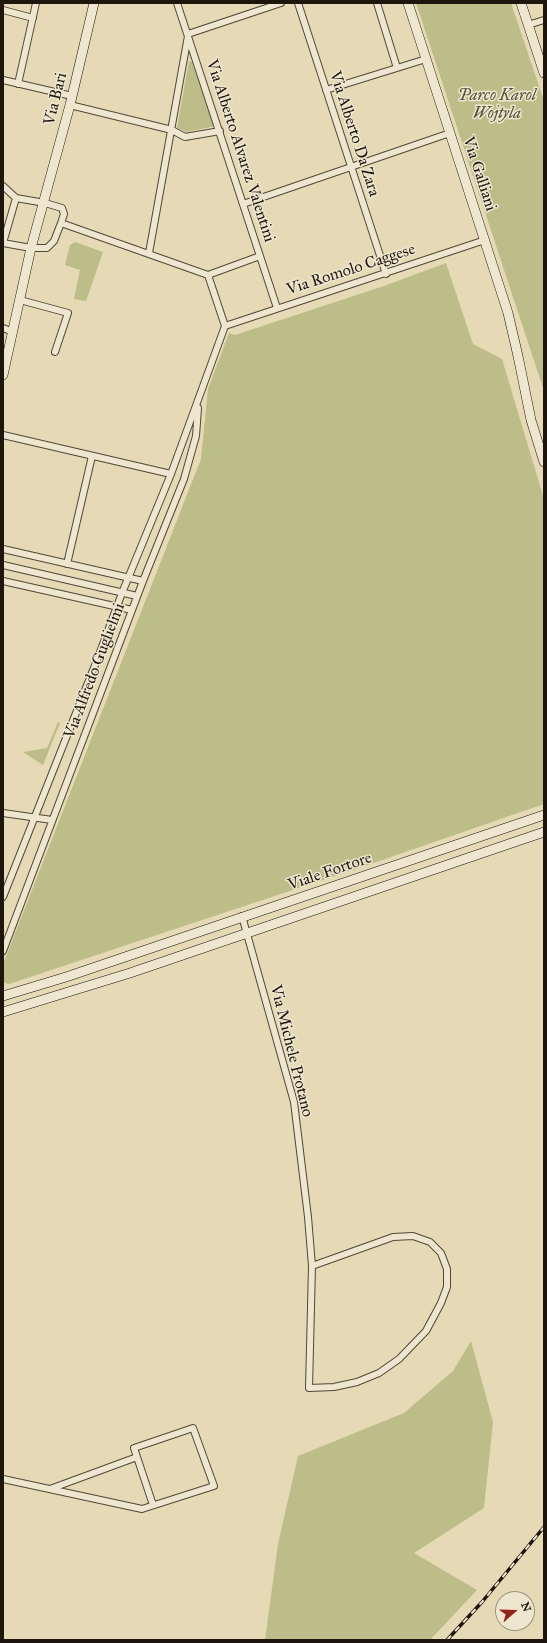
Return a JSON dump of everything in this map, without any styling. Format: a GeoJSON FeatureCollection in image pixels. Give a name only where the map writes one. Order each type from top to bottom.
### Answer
{"type":"FeatureCollection","features":[{"type":"Feature","properties":{"kind":"main road","name":"Via Bari"},"geometry":{"type":"LineString","coordinates":[[3,375],[14,332],[31,248],[71,101],[94,3]]}},
{"type":"Feature","properties":{"kind":"main road","name":"Via Galliani"},"geometry":{"type":"LineString","coordinates":[[408,3],[508,313],[532,420],[544,462]]}},
{"type":"Feature","properties":{"kind":"main road"},"geometry":{"type":"LineString","coordinates":[[521,3],[544,73]]}},
{"type":"Feature","properties":{"kind":"main road","name":"Viale Fortore"},"geometry":{"type":"LineString","coordinates":[[3,996],[126,957],[242,916],[544,815]]}},
{"type":"Feature","properties":{"kind":"main road","name":"Viale Fortore"},"geometry":{"type":"LineString","coordinates":[[3,1012],[130,973],[544,832]]}},
{"type":"Feature","properties":{"kind":"main road"},"geometry":{"type":"LineString","coordinates":[[126,957],[130,973]]}},
{"type":"Feature","properties":{"kind":"street"},"geometry":{"type":"LineString","coordinates":[[18,84],[36,3]]}},
{"type":"Feature","properties":{"kind":"street","name":"Via Alberto Alvarez Valentini"},"geometry":{"type":"LineString","coordinates":[[177,3],[277,308]]}},
{"type":"Feature","properties":{"kind":"street"},"geometry":{"type":"LineString","coordinates":[[149,253],[188,34],[281,3]]}},
{"type":"Feature","properties":{"kind":"street","name":"Via Alberto Da Zara"},"geometry":{"type":"LineString","coordinates":[[298,3],[386,274]]}},
{"type":"Feature","properties":{"kind":"street"},"geometry":{"type":"LineString","coordinates":[[377,3],[397,68]]}},
{"type":"Feature","properties":{"kind":"street"},"geometry":{"type":"LineString","coordinates":[[3,10],[33,18]]}},
{"type":"Feature","properties":{"kind":"street"},"geometry":{"type":"LineString","coordinates":[[528,25],[544,20]]}},
{"type":"Feature","properties":{"kind":"street"},"geometry":{"type":"LineString","coordinates":[[326,90],[426,59]]}},
{"type":"Feature","properties":{"kind":"street"},"geometry":{"type":"LineString","coordinates":[[3,80],[172,130],[186,137],[220,131]]}},
{"type":"Feature","properties":{"kind":"street"},"geometry":{"type":"LineString","coordinates":[[243,204],[450,133]]}},
{"type":"Feature","properties":{"kind":"street"},"geometry":{"type":"LineString","coordinates":[[3,186],[16,198],[62,208],[64,214],[62,223],[51,245],[47,248],[31,248],[3,243],[16,198]]}},
{"type":"Feature","properties":{"kind":"street"},"geometry":{"type":"LineString","coordinates":[[62,223],[208,275],[260,256]]}},
{"type":"Feature","properties":{"kind":"street","name":"Via Romolo Caggese"},"geometry":{"type":"LineString","coordinates":[[225,326],[485,240]]}},
{"type":"Feature","properties":{"kind":"street"},"geometry":{"type":"LineString","coordinates":[[208,275],[225,326]]}},
{"type":"Feature","properties":{"kind":"street"},"geometry":{"type":"LineString","coordinates":[[20,300],[68,313],[55,352]]}},
{"type":"Feature","properties":{"kind":"street","name":"Via Alfredo Guglielmi"},"geometry":{"type":"LineString","coordinates":[[3,897],[122,593],[171,474],[225,326]]}},
{"type":"Feature","properties":{"kind":"street"},"geometry":{"type":"LineString","coordinates":[[3,328],[14,332]]}},
{"type":"Feature","properties":{"kind":"street","name":"Via Alfredo Guglielmi"},"geometry":{"type":"LineString","coordinates":[[3,951],[137,596],[184,479],[196,436],[199,398]]}},
{"type":"Feature","properties":{"kind":"street"},"geometry":{"type":"LineString","coordinates":[[3,435],[171,474]]}},
{"type":"Feature","properties":{"kind":"street"},"geometry":{"type":"LineString","coordinates":[[68,564],[92,456]]}},
{"type":"Feature","properties":{"kind":"street"},"geometry":{"type":"LineString","coordinates":[[149,529],[161,535]]}},
{"type":"Feature","properties":{"kind":"street"},"geometry":{"type":"LineString","coordinates":[[3,549],[143,581]]}},
{"type":"Feature","properties":{"kind":"street"},"geometry":{"type":"LineString","coordinates":[[3,565],[137,596]]}},
{"type":"Feature","properties":{"kind":"street"},"geometry":{"type":"LineString","coordinates":[[3,581],[132,610]]}},
{"type":"Feature","properties":{"kind":"street"},"geometry":{"type":"LineString","coordinates":[[3,813],[52,820]]}},
{"type":"Feature","properties":{"kind":"street","name":"Via Michele Protano"},"geometry":{"type":"LineString","coordinates":[[242,916],[294,1102],[308,1217],[312,1266],[309,1388],[334,1387],[357,1382],[379,1373],[399,1359],[417,1341],[428,1326],[441,1304],[447,1287],[447,1269],[441,1253],[430,1242],[413,1236],[393,1237],[312,1266]]}},
{"type":"Feature","properties":{"kind":"street"},"geometry":{"type":"LineString","coordinates":[[3,1479],[142,1509],[153,1506],[214,1486],[193,1428],[134,1448],[153,1506]]}},
{"type":"Feature","properties":{"kind":"street"},"geometry":{"type":"LineString","coordinates":[[49,1489],[137,1457]]}},
{"type":"Feature","properties":{"kind":"green space","name":"Parco Karol Wojtyla"},"geometry":{"type":"Polygon","coordinates":[[[416,3],[511,3],[544,101],[544,391],[416,3]]]}},
{"type":"Feature","properties":{"kind":"green space"},"geometry":{"type":"Polygon","coordinates":[[[189,61],[192,62],[215,126],[187,132],[177,128],[189,61]]]}},
{"type":"Feature","properties":{"kind":"green space"},"geometry":{"type":"Polygon","coordinates":[[[75,242],[103,252],[86,301],[74,299],[80,270],[65,265],[70,245],[75,242]]]}},
{"type":"Feature","properties":{"kind":"green space"},"geometry":{"type":"Polygon","coordinates":[[[446,263],[473,344],[502,359],[544,499],[544,804],[362,867],[9,984],[5,983],[3,981],[3,964],[201,459],[208,389],[229,333],[235,335],[384,286],[446,263]]]}},
{"type":"Feature","properties":{"kind":"green space"},"geometry":{"type":"Polygon","coordinates":[[[58,722],[60,723],[43,765],[23,752],[47,748],[58,722]]]}},
{"type":"Feature","properties":{"kind":"green space"},"geometry":{"type":"Polygon","coordinates":[[[471,1341],[493,1422],[484,1508],[414,1553],[477,1590],[430,1640],[265,1640],[278,1544],[298,1456],[404,1413],[453,1371],[471,1341]]]}},
{"type":"Feature","properties":{"kind":"railway"},"geometry":{"type":"LineString","coordinates":[[447,1640],[482,1602],[544,1527]]}}]}
